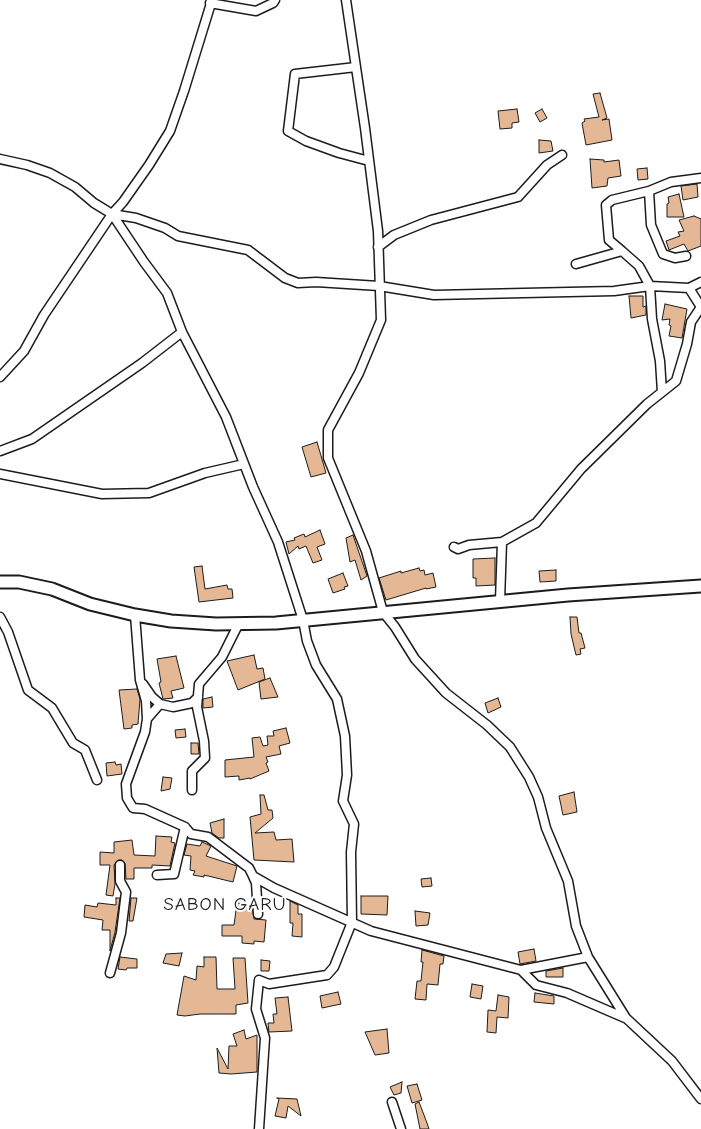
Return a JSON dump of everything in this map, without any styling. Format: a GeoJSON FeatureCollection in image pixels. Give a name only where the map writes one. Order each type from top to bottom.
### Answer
{"type":"FeatureCollection","features":[{"type":"Feature","properties":{"kind":"street"},"geometry":{"type":"LineString","coordinates":[[0,377],[24,351],[44,315],[112,214],[124,202],[170,131],[184,92],[211,2],[256,11],[273,3],[275,0]]}},
{"type":"Feature","properties":{"kind":"street"},"geometry":{"type":"LineString","coordinates":[[346,0],[369,161],[378,246],[381,320],[359,373],[328,430],[328,458],[366,551],[383,612],[415,659],[446,692],[487,725],[510,747],[529,777],[538,797],[546,828],[568,881],[576,926],[588,956],[626,1018],[672,1061],[701,1098]]}},
{"type":"Feature","properties":{"kind":"street"},"geometry":{"type":"LineString","coordinates":[[356,67],[295,74],[288,131],[306,141],[369,161]]}},
{"type":"Feature","properties":{"kind":"street"},"geometry":{"type":"LineString","coordinates":[[378,246],[394,235],[431,220],[518,197],[547,165],[562,155]]}},
{"type":"Feature","properties":{"kind":"street"},"geometry":{"type":"LineString","coordinates":[[0,159],[27,165],[50,173],[75,188],[94,204],[112,214],[136,218],[165,228],[178,236],[248,250],[285,278],[298,283],[316,282],[379,286],[434,295],[614,291],[650,286],[689,288],[701,282]]}},
{"type":"Feature","properties":{"kind":"street"},"geometry":{"type":"LineString","coordinates":[[662,392],[660,360],[652,319],[650,286],[639,266],[609,240],[606,205],[612,200],[649,191],[671,182],[701,178]]}},
{"type":"Feature","properties":{"kind":"street"},"geometry":{"type":"LineString","coordinates":[[649,191],[651,225],[662,254],[674,258],[686,256]]}},
{"type":"Feature","properties":{"kind":"street"},"geometry":{"type":"LineString","coordinates":[[112,214],[167,293],[182,332],[226,417],[278,542],[303,620],[307,641],[316,665],[337,699],[345,736],[347,775],[343,801],[354,824],[351,852],[352,922],[334,967],[327,975],[269,984],[259,980],[256,1009],[265,1038],[259,1129]]}},
{"type":"Feature","properties":{"kind":"street"},"geometry":{"type":"LineString","coordinates":[[576,264],[622,251]]}},
{"type":"Feature","properties":{"kind":"street"},"geometry":{"type":"LineString","coordinates":[[454,547],[458,549],[469,545],[502,542],[536,523],[581,469],[647,404],[676,381],[687,344],[691,322],[701,307],[689,288]]}},
{"type":"Feature","properties":{"kind":"street"},"geometry":{"type":"LineString","coordinates":[[0,451],[32,439],[142,363],[182,332]]}},
{"type":"Feature","properties":{"kind":"street"},"geometry":{"type":"LineString","coordinates":[[0,474],[102,494],[149,493],[205,473],[244,464]]}},
{"type":"Feature","properties":{"kind":"street"},"geometry":{"type":"LineString","coordinates":[[500,601],[502,542]]}},
{"type":"Feature","properties":{"kind":"street"},"geometry":{"type":"LineString","coordinates":[[0,582],[19,582],[52,589],[90,604],[135,616],[216,624],[303,620],[500,601],[701,586]]}},
{"type":"Feature","properties":{"kind":"street"},"geometry":{"type":"LineString","coordinates":[[135,616],[140,680],[146,701],[147,719],[145,732],[126,784],[127,798],[133,808],[145,809],[185,827],[190,834],[208,837],[249,868],[253,876],[274,888],[371,931],[521,970],[588,956]]}},
{"type":"Feature","properties":{"kind":"street"},"geometry":{"type":"LineString","coordinates":[[0,617],[8,632],[28,690],[52,708],[73,743],[85,750],[97,780]]}},
{"type":"Feature","properties":{"kind":"street"},"geometry":{"type":"LineString","coordinates":[[192,790],[192,771],[204,758],[204,742],[197,707],[199,684],[222,657],[239,623]]}},
{"type":"Feature","properties":{"kind":"street"},"geometry":{"type":"LineString","coordinates":[[140,680],[152,697],[160,704],[173,707],[192,703],[198,697]]}},
{"type":"Feature","properties":{"kind":"street"},"geometry":{"type":"LineString","coordinates":[[147,719],[160,704]]}},
{"type":"Feature","properties":{"kind":"street"},"geometry":{"type":"LineString","coordinates":[[157,875],[174,874],[185,827]]}},
{"type":"Feature","properties":{"kind":"street"},"geometry":{"type":"LineString","coordinates":[[110,973],[121,933],[126,892],[120,881],[120,865]]}},
{"type":"Feature","properties":{"kind":"street"},"geometry":{"type":"LineString","coordinates":[[249,868],[256,882],[258,914]]}},
{"type":"Feature","properties":{"kind":"street"},"geometry":{"type":"LineString","coordinates":[[521,970],[536,985],[566,993],[626,1018]]}},
{"type":"Feature","properties":{"kind":"street"},"geometry":{"type":"LineString","coordinates":[[392,1102],[401,1129]]}},
{"type":"Feature","properties":{"kind":"building"},"geometry":{"type":"Polygon","coordinates":[[[600,93],[607,118],[602,120],[609,119],[612,140],[586,145],[582,123],[585,121],[584,119],[599,117],[593,94],[600,93]]]}},
{"type":"Feature","properties":{"kind":"building"},"geometry":{"type":"Polygon","coordinates":[[[517,109],[519,122],[512,123],[512,128],[500,129],[498,111],[517,109]]]}},
{"type":"Feature","properties":{"kind":"building"},"geometry":{"type":"Polygon","coordinates":[[[542,109],[547,118],[540,122],[535,113],[542,109]]]}},
{"type":"Feature","properties":{"kind":"building"},"geometry":{"type":"Polygon","coordinates":[[[539,140],[551,141],[553,151],[539,153],[539,140]]]}},
{"type":"Feature","properties":{"kind":"building"},"geometry":{"type":"Polygon","coordinates":[[[590,159],[604,160],[604,162],[619,160],[621,176],[608,178],[607,186],[592,188],[590,159]]]}},
{"type":"Feature","properties":{"kind":"building"},"geometry":{"type":"Polygon","coordinates":[[[647,168],[648,179],[638,180],[637,169],[647,168]]]}},
{"type":"Feature","properties":{"kind":"building"},"geometry":{"type":"Polygon","coordinates":[[[697,184],[698,197],[683,200],[681,186],[697,184]]]}},
{"type":"Feature","properties":{"kind":"building"},"geometry":{"type":"Polygon","coordinates":[[[679,194],[684,217],[667,217],[668,197],[679,194]]]}},
{"type":"Feature","properties":{"kind":"building"},"geometry":{"type":"Polygon","coordinates":[[[694,216],[701,219],[701,246],[688,251],[684,244],[669,250],[666,241],[680,236],[678,232],[684,231],[679,220],[694,216]]]}},
{"type":"Feature","properties":{"kind":"building"},"geometry":{"type":"Polygon","coordinates":[[[629,296],[643,296],[643,307],[646,306],[646,315],[631,318],[629,296]]]}},
{"type":"Feature","properties":{"kind":"building"},"geometry":{"type":"Polygon","coordinates":[[[665,304],[687,309],[682,338],[669,336],[670,319],[662,320],[665,304]]]}},
{"type":"Feature","properties":{"kind":"building"},"geometry":{"type":"Polygon","coordinates":[[[317,442],[326,473],[311,477],[302,447],[317,442]]]}},
{"type":"Feature","properties":{"kind":"building"},"geometry":{"type":"Polygon","coordinates":[[[320,530],[325,544],[317,547],[322,560],[313,563],[306,546],[299,549],[298,546],[289,554],[286,542],[295,540],[294,538],[304,534],[305,537],[320,530]]]}},
{"type":"Feature","properties":{"kind":"building"},"geometry":{"type":"Polygon","coordinates":[[[353,535],[367,576],[361,580],[355,560],[350,562],[346,538],[353,535]]]}},
{"type":"Feature","properties":{"kind":"building"},"geometry":{"type":"Polygon","coordinates":[[[495,558],[495,585],[476,586],[476,578],[473,578],[473,559],[495,558]]]}},
{"type":"Feature","properties":{"kind":"building"},"geometry":{"type":"Polygon","coordinates":[[[202,566],[205,589],[227,585],[228,589],[232,589],[233,598],[199,602],[194,567],[202,566]]]}},
{"type":"Feature","properties":{"kind":"building"},"geometry":{"type":"Polygon","coordinates":[[[419,568],[420,571],[424,570],[425,575],[433,573],[436,587],[426,588],[386,600],[379,578],[419,568]]]}},
{"type":"Feature","properties":{"kind":"building"},"geometry":{"type":"Polygon","coordinates":[[[556,570],[556,581],[540,582],[539,571],[556,570]]]}},
{"type":"Feature","properties":{"kind":"building"},"geometry":{"type":"Polygon","coordinates":[[[343,573],[348,586],[333,593],[328,579],[343,573]]]}},
{"type":"Feature","properties":{"kind":"building"},"geometry":{"type":"Polygon","coordinates":[[[570,617],[577,617],[579,633],[581,633],[585,648],[580,649],[581,654],[576,655],[571,634],[570,617]]]}},
{"type":"Feature","properties":{"kind":"building"},"geometry":{"type":"Polygon","coordinates":[[[254,655],[257,669],[263,668],[265,679],[238,690],[227,661],[254,655]]]}},
{"type":"Feature","properties":{"kind":"building"},"geometry":{"type":"Polygon","coordinates":[[[176,656],[184,688],[171,691],[173,698],[163,699],[159,683],[161,682],[157,659],[176,656]]]}},
{"type":"Feature","properties":{"kind":"building"},"geometry":{"type":"Polygon","coordinates":[[[270,678],[278,697],[261,699],[259,682],[270,678]]]}},
{"type":"Feature","properties":{"kind":"building"},"geometry":{"type":"Polygon","coordinates":[[[137,689],[140,699],[138,724],[132,725],[132,728],[124,729],[119,690],[137,689]]]}},
{"type":"Feature","properties":{"kind":"building"},"geometry":{"type":"Polygon","coordinates":[[[212,697],[213,707],[203,708],[203,699],[212,697]]]}},
{"type":"Feature","properties":{"kind":"building"},"geometry":{"type":"Polygon","coordinates":[[[498,698],[501,707],[488,713],[485,703],[498,698]]]}},
{"type":"Feature","properties":{"kind":"building"},"geometry":{"type":"Polygon","coordinates":[[[286,728],[290,743],[279,746],[281,754],[266,757],[269,771],[250,779],[239,780],[239,776],[225,777],[225,760],[254,757],[252,738],[260,737],[263,746],[268,745],[267,736],[274,736],[273,731],[286,728]]]}},
{"type":"Feature","properties":{"kind":"building"},"geometry":{"type":"Polygon","coordinates":[[[185,729],[186,737],[176,738],[175,730],[185,729]]]}},
{"type":"Feature","properties":{"kind":"building"},"geometry":{"type":"Polygon","coordinates":[[[191,743],[198,743],[199,754],[191,754],[191,743]]]}},
{"type":"Feature","properties":{"kind":"building"},"geometry":{"type":"Polygon","coordinates":[[[115,762],[116,765],[121,764],[122,774],[107,776],[106,763],[115,762]]]}},
{"type":"Feature","properties":{"kind":"building"},"geometry":{"type":"Polygon","coordinates":[[[163,777],[172,778],[170,789],[161,791],[163,777]]]}},
{"type":"Feature","properties":{"kind":"building"},"geometry":{"type":"Polygon","coordinates":[[[574,792],[577,812],[563,815],[559,796],[574,792]]]}},
{"type":"Feature","properties":{"kind":"building"},"geometry":{"type":"Polygon","coordinates":[[[260,795],[264,795],[268,810],[272,810],[273,818],[255,833],[274,832],[276,840],[292,839],[294,862],[254,860],[250,817],[261,814],[260,795]]]}},
{"type":"Feature","properties":{"kind":"building"},"geometry":{"type":"Polygon","coordinates":[[[224,819],[224,838],[219,838],[212,833],[210,823],[224,819]]]}},
{"type":"Feature","properties":{"kind":"building"},"geometry":{"type":"Polygon","coordinates":[[[156,836],[172,837],[171,842],[175,843],[170,866],[152,865],[152,868],[134,868],[134,879],[126,879],[125,863],[122,860],[118,860],[114,865],[115,884],[113,896],[106,895],[110,865],[100,865],[100,852],[114,853],[114,842],[132,840],[134,855],[155,856],[156,836]]]}},
{"type":"Feature","properties":{"kind":"building"},"geometry":{"type":"Polygon","coordinates":[[[202,842],[211,846],[206,856],[237,866],[233,882],[204,875],[204,877],[193,875],[195,871],[190,870],[191,856],[184,855],[187,844],[200,846],[202,842]]]}},
{"type":"Feature","properties":{"kind":"building"},"geometry":{"type":"Polygon","coordinates":[[[431,878],[432,886],[422,887],[421,879],[431,878]]]}},
{"type":"Feature","properties":{"kind":"building"},"geometry":{"type":"Polygon","coordinates":[[[361,896],[388,896],[387,915],[361,914],[361,896]]]}},
{"type":"Feature","properties":{"kind":"building"},"geometry":{"type":"Polygon","coordinates":[[[116,898],[120,898],[110,951],[110,930],[102,930],[103,920],[84,917],[85,905],[97,907],[98,903],[116,905],[116,898]]]}},
{"type":"Feature","properties":{"kind":"building"},"geometry":{"type":"Polygon","coordinates":[[[131,898],[137,898],[133,921],[129,921],[131,898]]]}},
{"type":"Feature","properties":{"kind":"building"},"geometry":{"type":"Polygon","coordinates":[[[290,901],[298,905],[298,914],[302,914],[302,937],[292,936],[293,923],[290,923],[290,901]]]}},
{"type":"Feature","properties":{"kind":"building"},"geometry":{"type":"Polygon","coordinates":[[[237,903],[252,905],[254,919],[266,920],[264,942],[254,941],[254,944],[242,943],[242,936],[222,936],[222,925],[234,925],[237,903]]]}},
{"type":"Feature","properties":{"kind":"building"},"geometry":{"type":"Polygon","coordinates":[[[415,911],[430,913],[428,925],[416,926],[415,911]]]}},
{"type":"Feature","properties":{"kind":"building"},"geometry":{"type":"Polygon","coordinates":[[[534,949],[536,961],[520,964],[518,952],[534,949]]]}},
{"type":"Feature","properties":{"kind":"building"},"geometry":{"type":"Polygon","coordinates":[[[422,950],[444,956],[443,964],[440,964],[438,985],[427,984],[426,1000],[415,999],[417,981],[421,981],[422,950]]]}},
{"type":"Feature","properties":{"kind":"building"},"geometry":{"type":"Polygon","coordinates":[[[182,953],[179,966],[163,963],[166,954],[182,953]]]}},
{"type":"Feature","properties":{"kind":"building"},"geometry":{"type":"Polygon","coordinates":[[[120,957],[137,959],[137,968],[118,969],[120,957]]]}},
{"type":"Feature","properties":{"kind":"building"},"geometry":{"type":"Polygon","coordinates":[[[204,957],[216,957],[217,989],[235,989],[233,958],[245,958],[248,1003],[236,1005],[236,1014],[177,1015],[184,976],[196,980],[197,966],[204,967],[204,957]]]}},
{"type":"Feature","properties":{"kind":"building"},"geometry":{"type":"Polygon","coordinates":[[[261,960],[270,961],[269,971],[261,971],[261,960]]]}},
{"type":"Feature","properties":{"kind":"building"},"geometry":{"type":"Polygon","coordinates":[[[563,968],[563,977],[546,977],[546,971],[563,968]]]}},
{"type":"Feature","properties":{"kind":"building"},"geometry":{"type":"Polygon","coordinates":[[[472,984],[483,986],[481,999],[470,997],[472,984]]]}},
{"type":"Feature","properties":{"kind":"building"},"geometry":{"type":"Polygon","coordinates":[[[338,992],[341,1004],[322,1008],[320,996],[338,992]]]}},
{"type":"Feature","properties":{"kind":"building"},"geometry":{"type":"Polygon","coordinates":[[[535,993],[554,996],[554,1004],[534,1002],[535,993]]]}},
{"type":"Feature","properties":{"kind":"building"},"geometry":{"type":"Polygon","coordinates":[[[498,995],[509,997],[508,1018],[497,1017],[496,1033],[487,1032],[488,1010],[496,1011],[498,995]]]}},
{"type":"Feature","properties":{"kind":"building"},"geometry":{"type":"Polygon","coordinates":[[[288,997],[292,1031],[269,1032],[268,1023],[274,1023],[273,1014],[277,1014],[275,998],[288,997]]]}},
{"type":"Feature","properties":{"kind":"building"},"geometry":{"type":"Polygon","coordinates":[[[387,1029],[389,1053],[375,1055],[365,1032],[387,1029]]]}},
{"type":"Feature","properties":{"kind":"building"},"geometry":{"type":"Polygon","coordinates":[[[244,1030],[246,1039],[257,1035],[257,1072],[219,1073],[217,1048],[228,1069],[229,1046],[237,1046],[233,1034],[244,1030]]]}},
{"type":"Feature","properties":{"kind":"building"},"geometry":{"type":"Polygon","coordinates":[[[402,1082],[401,1093],[394,1095],[390,1087],[402,1082]]]}},
{"type":"Feature","properties":{"kind":"building"},"geometry":{"type":"Polygon","coordinates":[[[417,1084],[422,1100],[412,1103],[407,1086],[417,1084]]]}},
{"type":"Feature","properties":{"kind":"building"},"geometry":{"type":"Polygon","coordinates":[[[277,1098],[297,1099],[301,1116],[288,1106],[286,1118],[275,1116],[279,1099],[277,1098]]]}},
{"type":"Feature","properties":{"kind":"building"},"geometry":{"type":"Polygon","coordinates":[[[419,1102],[429,1129],[420,1129],[415,1104],[419,1102]]]}},
{"type":"Feature","properties":{"kind":"district","name":"SABON GARU"},"geometry":{"type":"Point","coordinates":[225,905]}}]}
